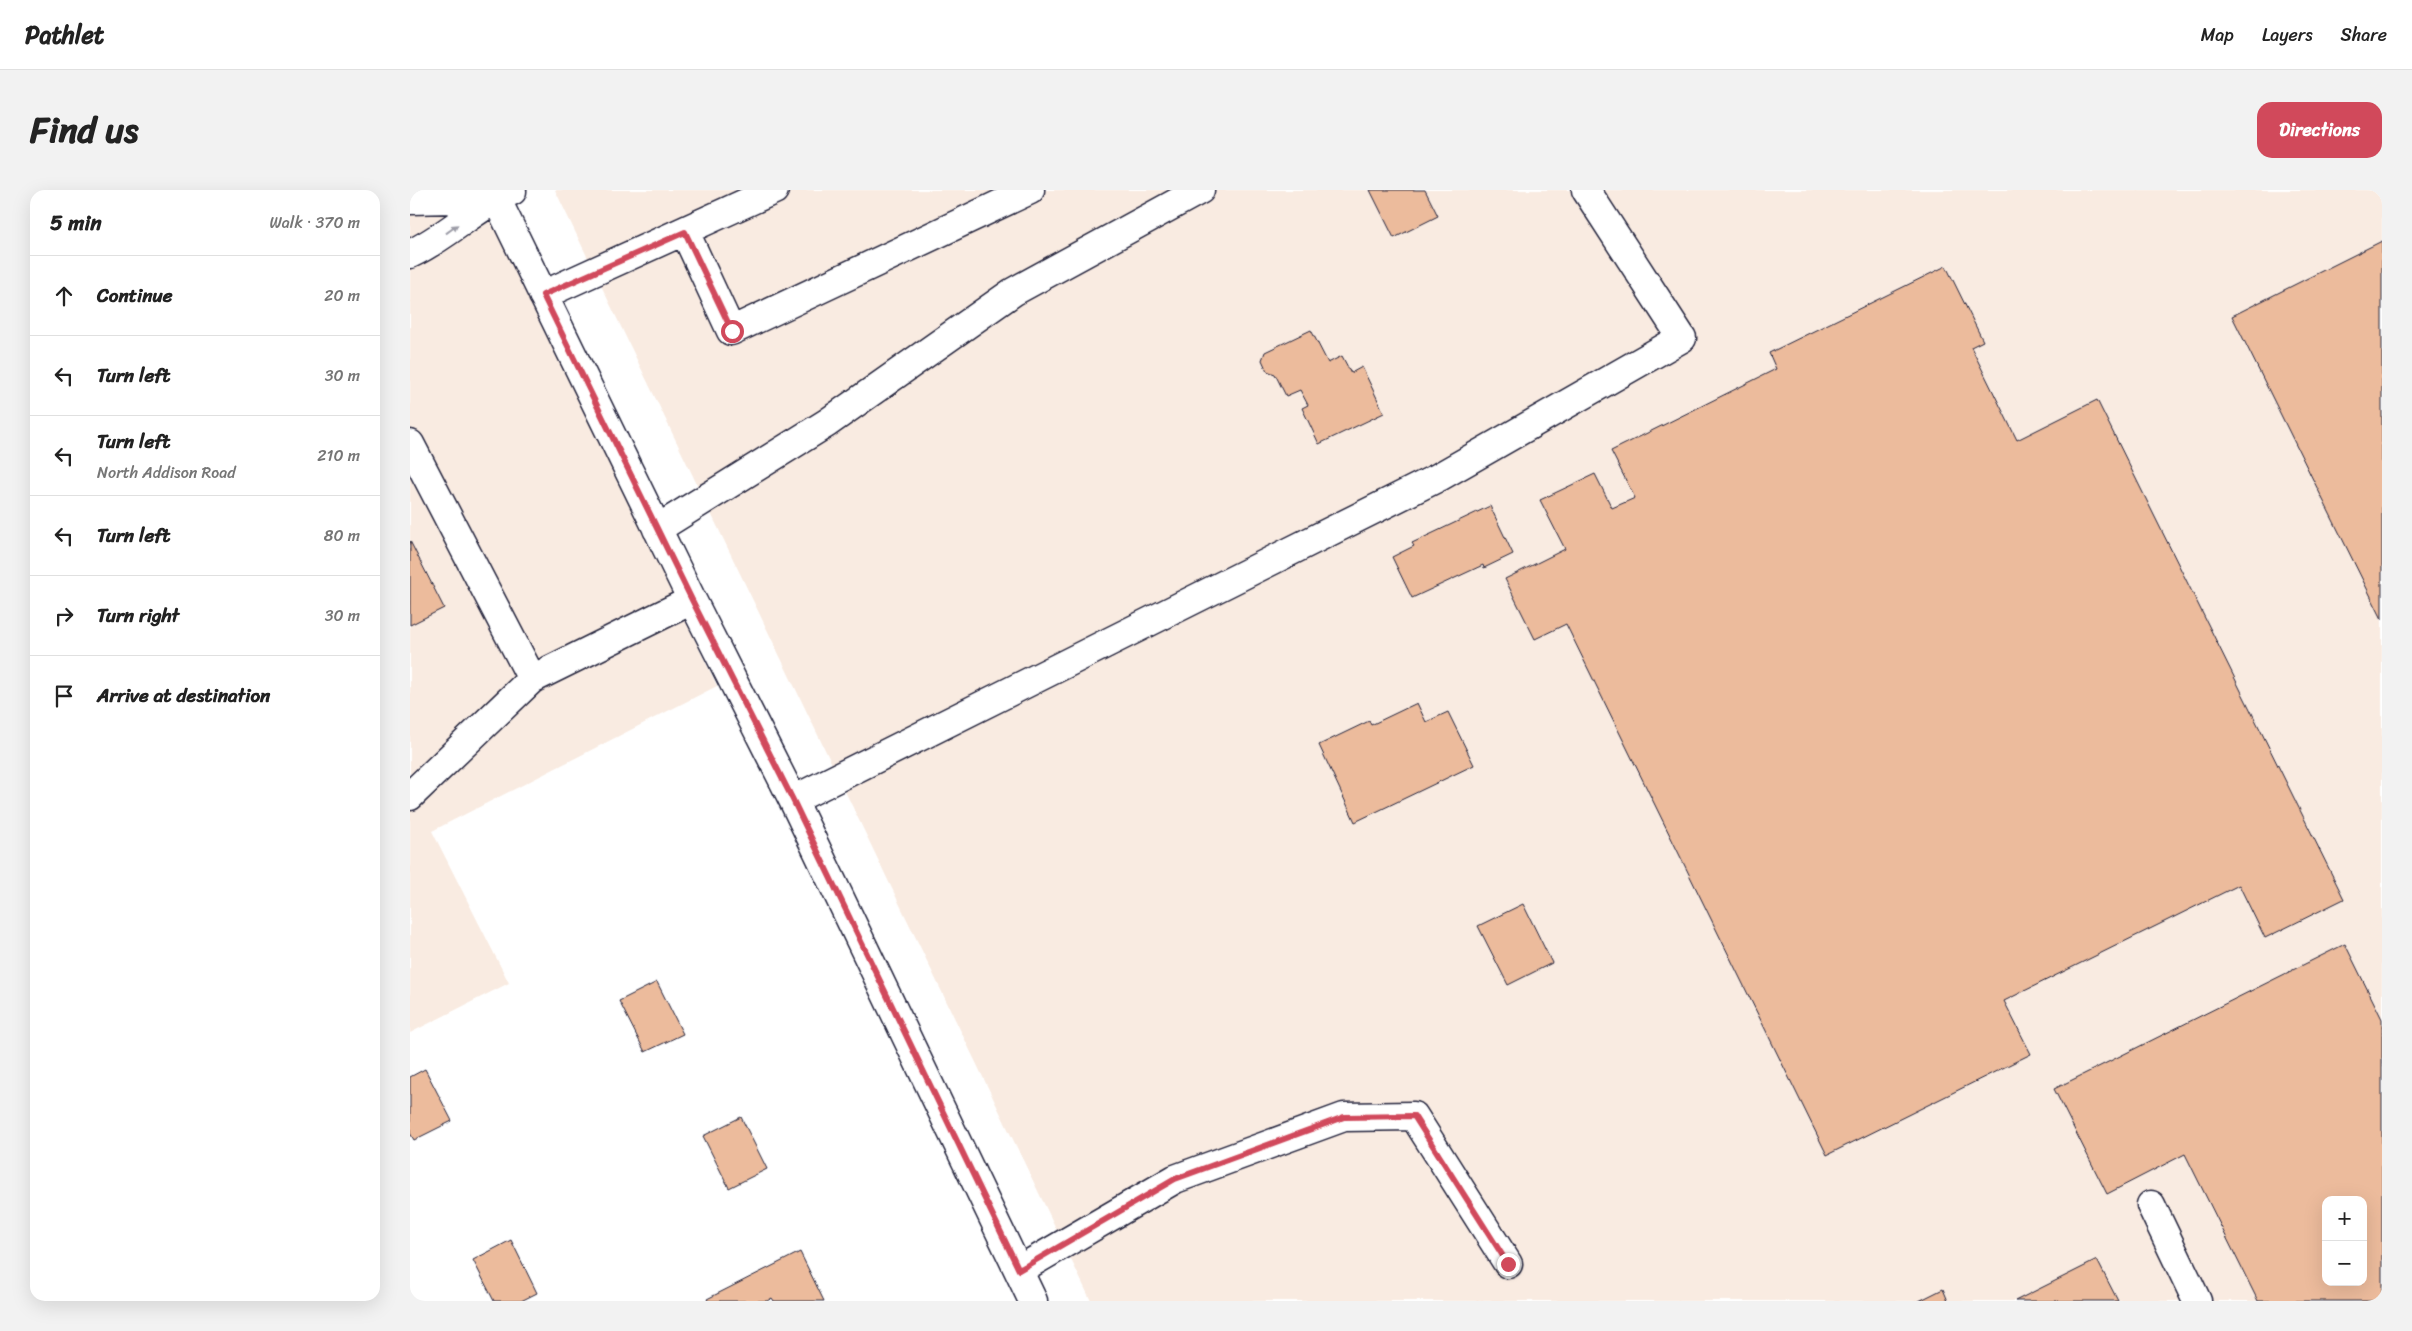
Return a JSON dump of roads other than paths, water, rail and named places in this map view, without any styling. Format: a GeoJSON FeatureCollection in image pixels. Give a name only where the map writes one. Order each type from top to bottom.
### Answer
{"type":"FeatureCollection","features":[{"type":"Feature","properties":{"kind":"street"},"geometry":{"type":"LineString","coordinates":[[543,295],[774,190]]}},
{"type":"Feature","properties":{"kind":"street"},"geometry":{"type":"LineString","coordinates":[[685,232],[732,331],[1030,190]]}},
{"type":"Feature","properties":{"kind":"street"},"geometry":{"type":"LineString","coordinates":[[657,529],[827,423],[1013,292],[1200,190]]}},
{"type":"Feature","properties":{"kind":"street"},"geometry":{"type":"LineString","coordinates":[[793,800],[1439,477],[1682,338],[1586,190]]}},
{"type":"Feature","properties":{"kind":"street"},"geometry":{"type":"LineString","coordinates":[[410,200],[498,192]]}},
{"type":"Feature","properties":{"kind":"street"},"geometry":{"type":"LineString","coordinates":[[410,254],[432,244],[498,192]]}},
{"type":"Feature","properties":{"kind":"street"},"geometry":{"type":"LineString","coordinates":[[498,192],[543,295],[692,600],[793,800],[1034,1301]]}},
{"type":"Feature","properties":{"kind":"street"},"geometry":{"type":"LineString","coordinates":[[410,444],[532,679]]}},
{"type":"Feature","properties":{"kind":"street"},"geometry":{"type":"LineString","coordinates":[[410,796],[532,679],[692,600]]}},
{"type":"Feature","properties":{"kind":"street"},"geometry":{"type":"LineString","coordinates":[[1019,1270],[1175,1179],[1344,1117],[1353,1116],[1414,1116],[1508,1264]]}},
{"type":"Feature","properties":{"kind":"street"},"geometry":{"type":"LineString","coordinates":[[2150,1206],[2196,1301]]}}]}
